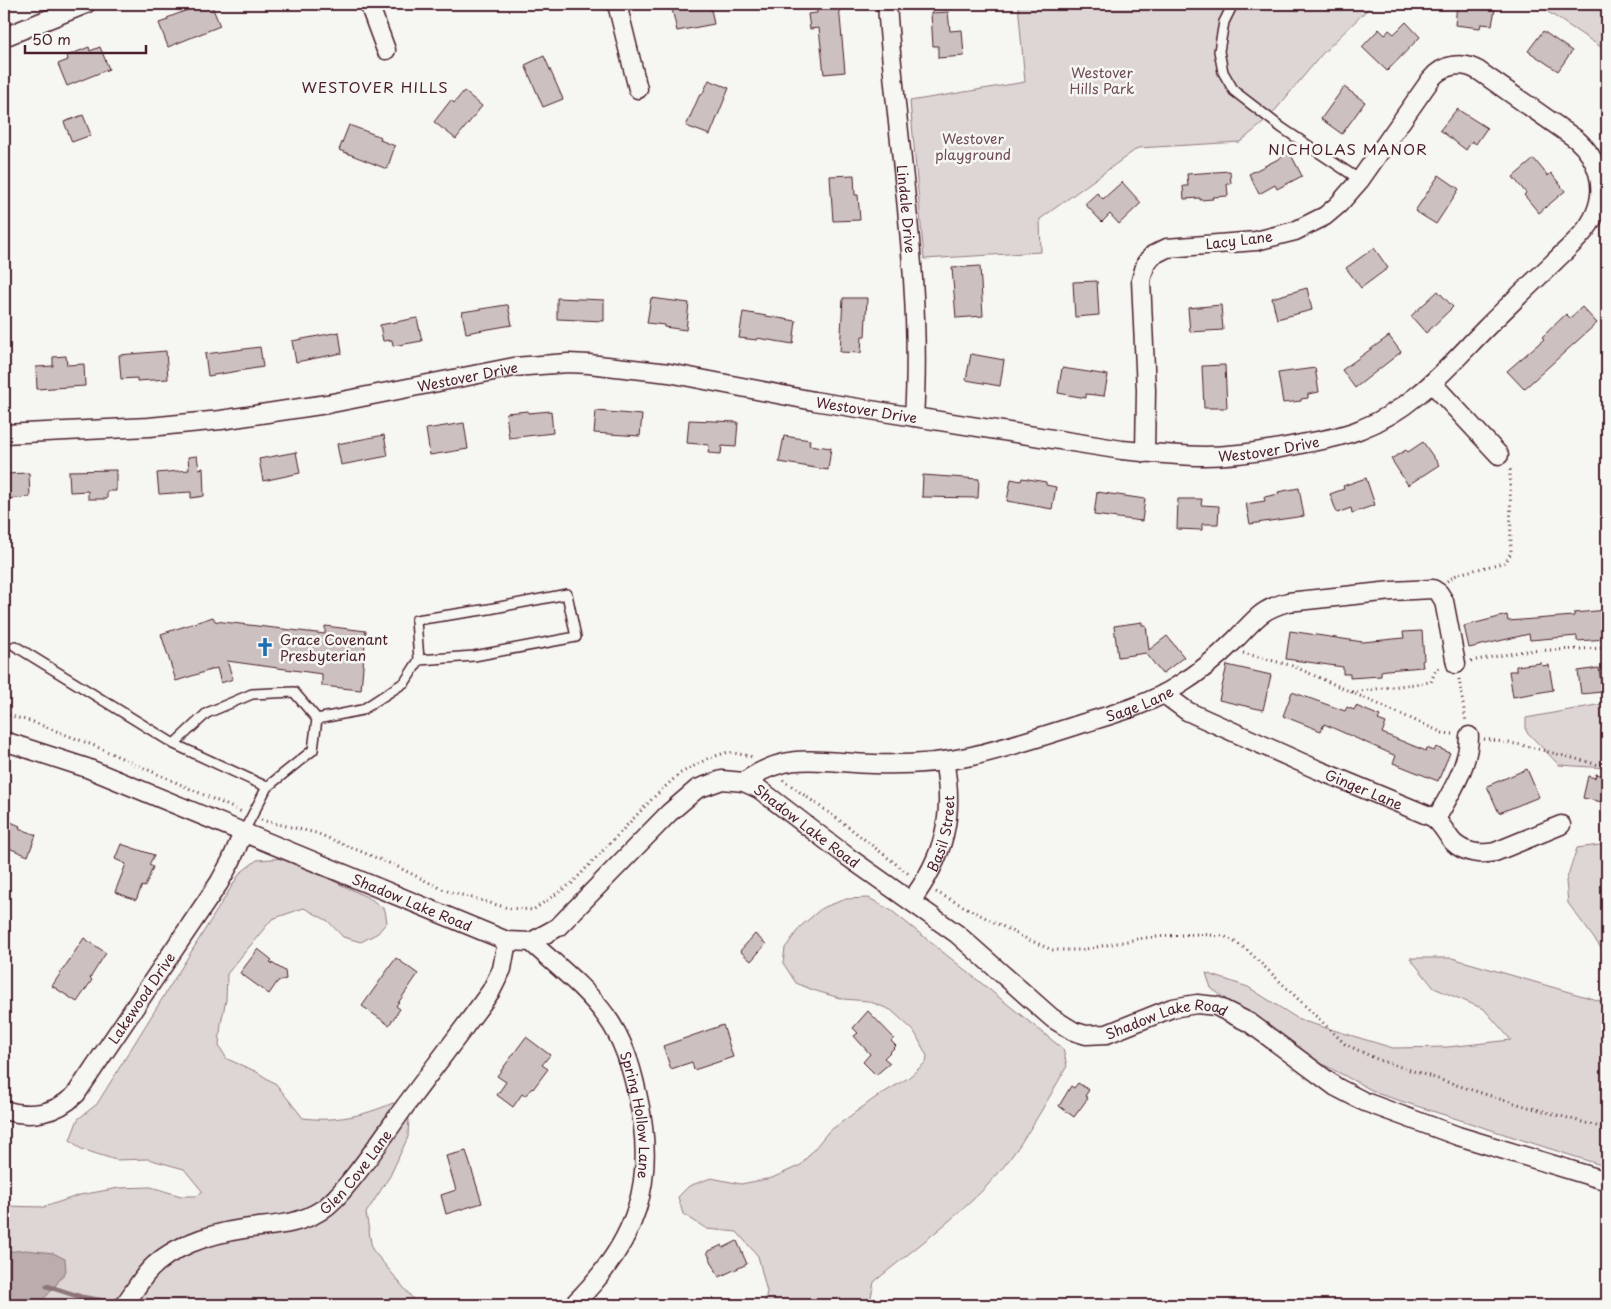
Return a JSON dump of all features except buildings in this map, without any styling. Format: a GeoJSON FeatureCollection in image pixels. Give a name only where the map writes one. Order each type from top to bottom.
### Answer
{"type":"FeatureCollection","features":[{"type":"Feature","properties":{"kind":"street"},"geometry":{"type":"LineString","coordinates":[[4,37],[86,4]]}},
{"type":"Feature","properties":{"kind":"street"},"geometry":{"type":"LineString","coordinates":[[369,4],[386,50]]}},
{"type":"Feature","properties":{"kind":"street"},"geometry":{"type":"LineString","coordinates":[[617,4],[638,89]]}},
{"type":"Feature","properties":{"kind":"street","name":"Lindale Drive"},"geometry":{"type":"LineString","coordinates":[[887,4],[913,284],[915,339],[914,417]]}},
{"type":"Feature","properties":{"kind":"street","name":"Lacy Lane"},"geometry":{"type":"LineString","coordinates":[[1145,453],[1146,390],[1141,280],[1146,262],[1159,251],[1170,247],[1256,241],[1294,231],[1329,213],[1351,192],[1431,79],[1442,70],[1456,65],[1469,66],[1479,71],[1560,128],[1586,148],[1596,164]]}},
{"type":"Feature","properties":{"kind":"street","name":"Westover Drive"},"geometry":{"type":"LineString","coordinates":[[4,434],[140,428],[221,420],[327,404],[514,367],[555,363],[589,364],[669,373],[814,401],[982,427],[1064,442],[1145,453],[1227,455],[1288,447],[1328,439],[1358,430],[1385,418],[1432,383],[1586,229],[1595,216],[1601,194],[1596,164]]}},
{"type":"Feature","properties":{"kind":"street"},"geometry":{"type":"LineString","coordinates":[[1432,383],[1499,454]]}},
{"type":"Feature","properties":{"kind":"street"},"geometry":{"type":"LineString","coordinates":[[1433,589],[1439,593],[1444,601],[1456,664]]}},
{"type":"Feature","properties":{"kind":"street","name":"Sage Lane"},"geometry":{"type":"LineString","coordinates":[[744,782],[767,768],[786,761],[814,759],[875,764],[944,760],[971,756],[1036,738],[1126,710],[1164,694],[1199,672],[1226,649],[1261,613],[1280,604],[1325,597],[1433,589]]}},
{"type":"Feature","properties":{"kind":"street","name":"Ginger Lane"},"geometry":{"type":"LineString","coordinates":[[1164,694],[1187,711],[1200,717],[1316,769],[1436,819]]}},
{"type":"Feature","properties":{"kind":"street"},"geometry":{"type":"LineString","coordinates":[[1469,736],[1469,751],[1457,780],[1436,819],[1452,841],[1461,848],[1486,854],[1561,825]]}},
{"type":"Feature","properties":{"kind":"street","name":"Shadow Lake Road"},"geometry":{"type":"LineString","coordinates":[[4,741],[87,768],[507,941],[531,942],[558,927],[669,813],[697,789],[722,780],[744,782],[759,789],[848,858],[957,934],[1052,1018],[1073,1031],[1086,1035],[1107,1034],[1172,1008],[1198,1004],[1216,1006],[1250,1023],[1336,1087],[1365,1102],[1458,1136],[1607,1181]]}},
{"type":"Feature","properties":{"kind":"street","name":"Basil Street"},"geometry":{"type":"LineString","coordinates":[[910,900],[922,885],[936,860],[946,832],[949,794],[944,760]]}},
{"type":"Feature","properties":{"kind":"street","name":"Lakewood Drive"},"geometry":{"type":"LineString","coordinates":[[4,1110],[24,1115],[43,1113],[61,1106],[76,1094],[219,882],[244,833]]}},
{"type":"Feature","properties":{"kind":"street","name":"Glen Cove Lane"},"geometry":{"type":"LineString","coordinates":[[124,1305],[145,1275],[165,1256],[188,1244],[218,1234],[300,1221],[320,1211],[336,1199],[372,1154],[491,991],[502,969],[507,941]]}},
{"type":"Feature","properties":{"kind":"street","name":"Spring Hollow Lane"},"geometry":{"type":"LineString","coordinates":[[531,942],[581,988],[607,1018],[620,1041],[632,1069],[645,1133],[645,1174],[635,1216],[613,1258],[592,1285],[573,1305]]}},
{"type":"Feature","properties":{"kind":"lane"},"geometry":{"type":"LineString","coordinates":[[1233,4],[1224,22],[1219,52],[1223,72],[1234,91],[1282,128],[1360,180]]}},
{"type":"Feature","properties":{"kind":"lane"},"geometry":{"type":"LineString","coordinates":[[317,719],[362,710],[405,682],[419,660],[416,620],[489,609],[567,594],[576,637],[474,656],[419,660]]}},
{"type":"Feature","properties":{"kind":"lane"},"geometry":{"type":"LineString","coordinates":[[16,646],[174,744],[267,787]]}},
{"type":"Feature","properties":{"kind":"lane"},"geometry":{"type":"LineString","coordinates":[[174,744],[207,713],[252,694],[294,692],[317,719],[312,750],[267,787],[244,833]]}},
{"type":"Feature","properties":{"kind":"path"},"geometry":{"type":"LineString","coordinates":[[1602,4],[1607,8]]}},
{"type":"Feature","properties":{"kind":"path"},"geometry":{"type":"LineString","coordinates":[[1433,589],[1458,574],[1506,562],[1511,552],[1510,470],[1499,454]]}},
{"type":"Feature","properties":{"kind":"path"},"geometry":{"type":"LineString","coordinates":[[1351,692],[1431,682],[1436,669],[1525,651],[1607,648]]}},
{"type":"Feature","properties":{"kind":"path"},"geometry":{"type":"LineString","coordinates":[[1226,649],[1293,666],[1443,733],[1522,745],[1607,767]]}},
{"type":"Feature","properties":{"kind":"path"},"geometry":{"type":"LineString","coordinates":[[1456,664],[1469,736]]}},
{"type":"Feature","properties":{"kind":"path"},"geometry":{"type":"LineString","coordinates":[[4,714],[33,722],[95,746],[251,816],[316,833],[396,866],[444,890],[508,908],[533,910],[572,883],[653,798],[679,774],[709,758],[728,752],[750,756],[846,825],[922,885],[1052,950],[1081,950],[1143,938],[1196,934],[1224,936],[1245,948],[1345,1044],[1379,1060],[1462,1087],[1607,1129]]}},
{"type":"Feature","properties":{"kind":"green space","name":"Westover Hills Park"},"geometry":{"type":"Polygon","coordinates":[[[1018,4],[1373,4],[1322,54],[1268,119],[1240,142],[1138,148],[1040,219],[1041,252],[924,259],[910,101],[1025,82],[1018,4]]]}},
{"type":"Feature","properties":{"kind":"green space"},"geometry":{"type":"Polygon","coordinates":[[[1536,4],[1607,4],[1607,51],[1536,4]]]}},
{"type":"Feature","properties":{"kind":"green space"},"geometry":{"type":"Polygon","coordinates":[[[1607,703],[1607,768],[1559,765],[1526,731],[1526,718],[1607,703]]]}},
{"type":"Feature","properties":{"kind":"green space"},"geometry":{"type":"Polygon","coordinates":[[[1607,844],[1607,956],[1568,903],[1566,881],[1577,848],[1607,844]]]}},
{"type":"Feature","properties":{"kind":"green space"},"geometry":{"type":"Polygon","coordinates":[[[286,858],[371,899],[385,910],[387,922],[378,933],[361,942],[343,937],[328,921],[304,908],[272,919],[227,974],[226,1000],[219,1046],[227,1059],[255,1071],[276,1084],[303,1118],[349,1117],[393,1103],[409,1116],[408,1137],[390,1176],[366,1213],[372,1249],[418,1305],[4,1305],[4,1206],[44,1207],[80,1195],[119,1188],[151,1187],[181,1196],[198,1196],[202,1191],[184,1169],[148,1159],[116,1160],[81,1149],[70,1140],[78,1119],[97,1104],[240,873],[257,860],[286,858]]]}},
{"type":"Feature","properties":{"kind":"green space"},"geometry":{"type":"Polygon","coordinates":[[[869,898],[892,911],[1063,1049],[1067,1066],[1019,1146],[996,1176],[958,1214],[874,1282],[871,1297],[874,1305],[764,1305],[767,1292],[758,1256],[737,1232],[707,1229],[683,1214],[678,1197],[689,1186],[711,1178],[741,1184],[772,1178],[801,1165],[828,1132],[875,1098],[908,1078],[926,1062],[927,1056],[914,1031],[891,1010],[868,1001],[843,999],[796,983],[783,963],[785,948],[801,926],[822,908],[846,899],[869,898]]]}},
{"type":"Feature","properties":{"kind":"green space"},"geometry":{"type":"Polygon","coordinates":[[[1410,958],[1452,958],[1607,1003],[1607,1167],[1379,1094],[1315,1060],[1247,1015],[1211,988],[1206,973],[1248,987],[1300,1020],[1393,1048],[1448,1047],[1511,1040],[1484,1009],[1434,988],[1410,958]]]}},
{"type":"Feature","properties":{"kind":"shaded area"},"geometry":{"type":"Polygon","coordinates":[[[26,1250],[53,1253],[65,1259],[66,1271],[38,1305],[11,1305],[4,1301],[4,1252],[26,1250]]]}},
{"type":"Feature","properties":{"kind":"waterway"},"geometry":{"type":"LineString","coordinates":[[47,1286],[81,1297],[122,1304]]}},
{"type":"Feature","properties":{"kind":"place","name":"Grace Covenant Presbyterian"},"geometry":{"type":"Point","coordinates":[265,647]}},
{"type":"Feature","properties":{"kind":"district","name":"WESTOVER HILLS"},"geometry":{"type":"Point","coordinates":[375,86]}},
{"type":"Feature","properties":{"kind":"district","name":"NICHOLAS MANOR"},"geometry":{"type":"Point","coordinates":[1348,148]}},
{"type":"Feature","properties":{"kind":"park label","name":"Westover playground"},"geometry":{"type":"Point","coordinates":[973,146]}}]}
